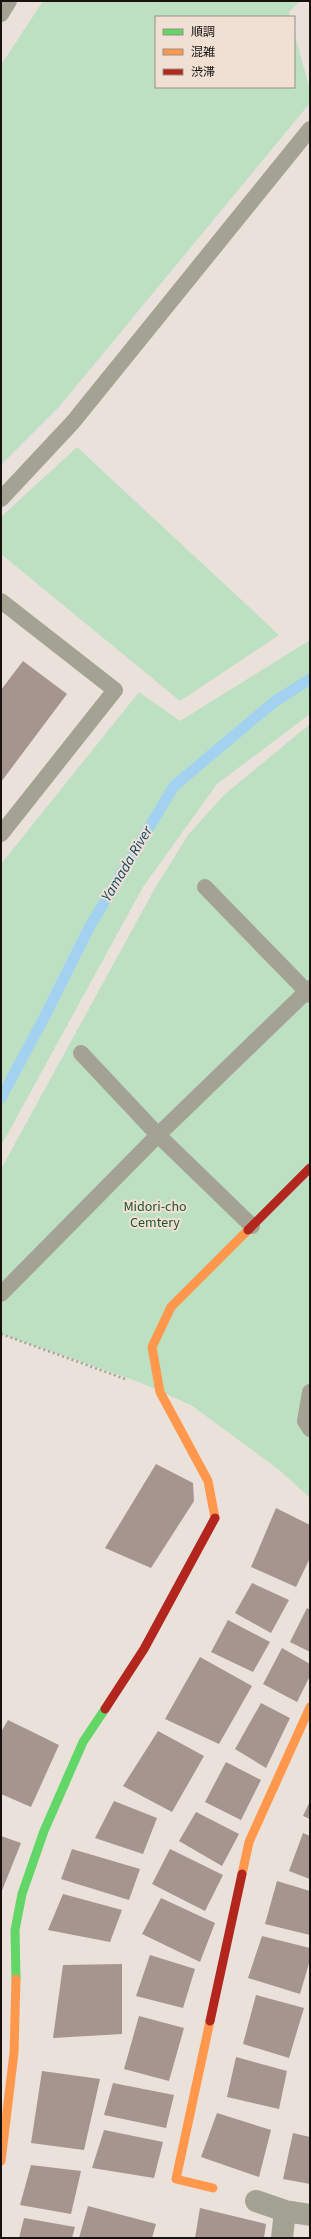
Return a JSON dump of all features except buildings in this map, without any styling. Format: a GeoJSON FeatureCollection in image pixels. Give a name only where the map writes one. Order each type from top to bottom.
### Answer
{"type":"FeatureCollection","features":[{"type":"Feature","properties":{"kind":"street"},"geometry":{"type":"LineString","coordinates":[[1,2161],[16,1969],[15,1930],[22,1894],[44,1831],[83,1742],[144,1649],[215,1518],[208,1481],[160,1392],[152,1347],[170,1307],[310,1168]]}},
{"type":"Feature","properties":{"kind":"street"},"geometry":{"type":"LineString","coordinates":[[213,2188],[176,2179],[249,1842],[310,1707]]}},
{"type":"Feature","properties":{"kind":"street"},"geometry":{"type":"LineString","coordinates":[[256,2201],[285,2211],[310,2216]]}},
{"type":"Feature","properties":{"kind":"street"},"geometry":{"type":"LineString","coordinates":[[282,2238],[285,2211]]}},
{"type":"Feature","properties":{"kind":"lane"},"geometry":{"type":"LineString","coordinates":[[1,14],[9,1]]}},
{"type":"Feature","properties":{"kind":"lane"},"geometry":{"type":"LineString","coordinates":[[1,499],[73,422],[310,129]]}},
{"type":"Feature","properties":{"kind":"lane"},"geometry":{"type":"LineString","coordinates":[[1,601],[115,690],[1,834]]}},
{"type":"Feature","properties":{"kind":"lane"},"geometry":{"type":"LineString","coordinates":[[1,1294],[158,1135],[309,992],[205,887]]}},
{"type":"Feature","properties":{"kind":"lane"},"geometry":{"type":"LineString","coordinates":[[81,1053],[158,1135],[252,1226]]}},
{"type":"Feature","properties":{"kind":"lane"},"geometry":{"type":"LineString","coordinates":[[310,1392],[305,1420],[310,1429]]}},
{"type":"Feature","properties":{"kind":"path"},"geometry":{"type":"LineString","coordinates":[[1,1334],[160,1392]]}},
{"type":"Feature","properties":{"kind":"green space"},"geometry":{"type":"Polygon","coordinates":[[[43,1],[300,1],[289,12],[290,16],[155,16],[155,88],[295,88],[295,36],[310,90],[310,103],[59,407],[1,465],[1,65],[43,1]]]}},
{"type":"Feature","properties":{"kind":"green space"},"geometry":{"type":"Polygon","coordinates":[[[77,447],[279,635],[180,701],[1,554],[1,517],[77,447]]]}},
{"type":"Feature","properties":{"kind":"green space"},"geometry":{"type":"Polygon","coordinates":[[[310,640],[310,714],[217,784],[143,887],[1,1146],[1,864],[139,692],[180,721],[310,640]]]}},
{"type":"Feature","properties":{"kind":"green space","name":"Midori-cho Cemtery"},"geometry":{"type":"Polygon","coordinates":[[[310,724],[310,1498],[278,1469],[191,1405],[139,1382],[1,1334],[1,1169],[154,890],[188,835],[225,794],[310,724]]]}},
{"type":"Feature","properties":{"kind":"waterway","name":"Yamada River"},"geometry":{"type":"LineString","coordinates":[[1,1098],[45,1016],[90,926],[174,786],[274,702],[310,679]]}},
{"type":"Feature","properties":{"kind":"traffic: fast"},"geometry":{"type":"LineString","coordinates":[[16,1979],[15,1930],[22,1894],[44,1831],[83,1742],[105,1709]]}},
{"type":"Feature","properties":{"kind":"traffic: slow"},"geometry":{"type":"LineString","coordinates":[[215,1518],[208,1481],[160,1392],[152,1347],[171,1307],[248,1230]]}},
{"type":"Feature","properties":{"kind":"traffic: slow"},"geometry":{"type":"LineString","coordinates":[[242,1874],[249,1842],[310,1707]]}},
{"type":"Feature","properties":{"kind":"traffic: slow"},"geometry":{"type":"LineString","coordinates":[[1,2161],[14,2053],[16,1979]]}},
{"type":"Feature","properties":{"kind":"traffic: slow"},"geometry":{"type":"LineString","coordinates":[[210,2021],[176,2179],[213,2188]]}},
{"type":"Feature","properties":{"kind":"traffic: jam"},"geometry":{"type":"LineString","coordinates":[[248,1230],[310,1168]]}},
{"type":"Feature","properties":{"kind":"traffic: jam"},"geometry":{"type":"LineString","coordinates":[[105,1709],[144,1649],[215,1518]]}},
{"type":"Feature","properties":{"kind":"traffic: jam"},"geometry":{"type":"LineString","coordinates":[[210,2021],[242,1874]]}}]}
